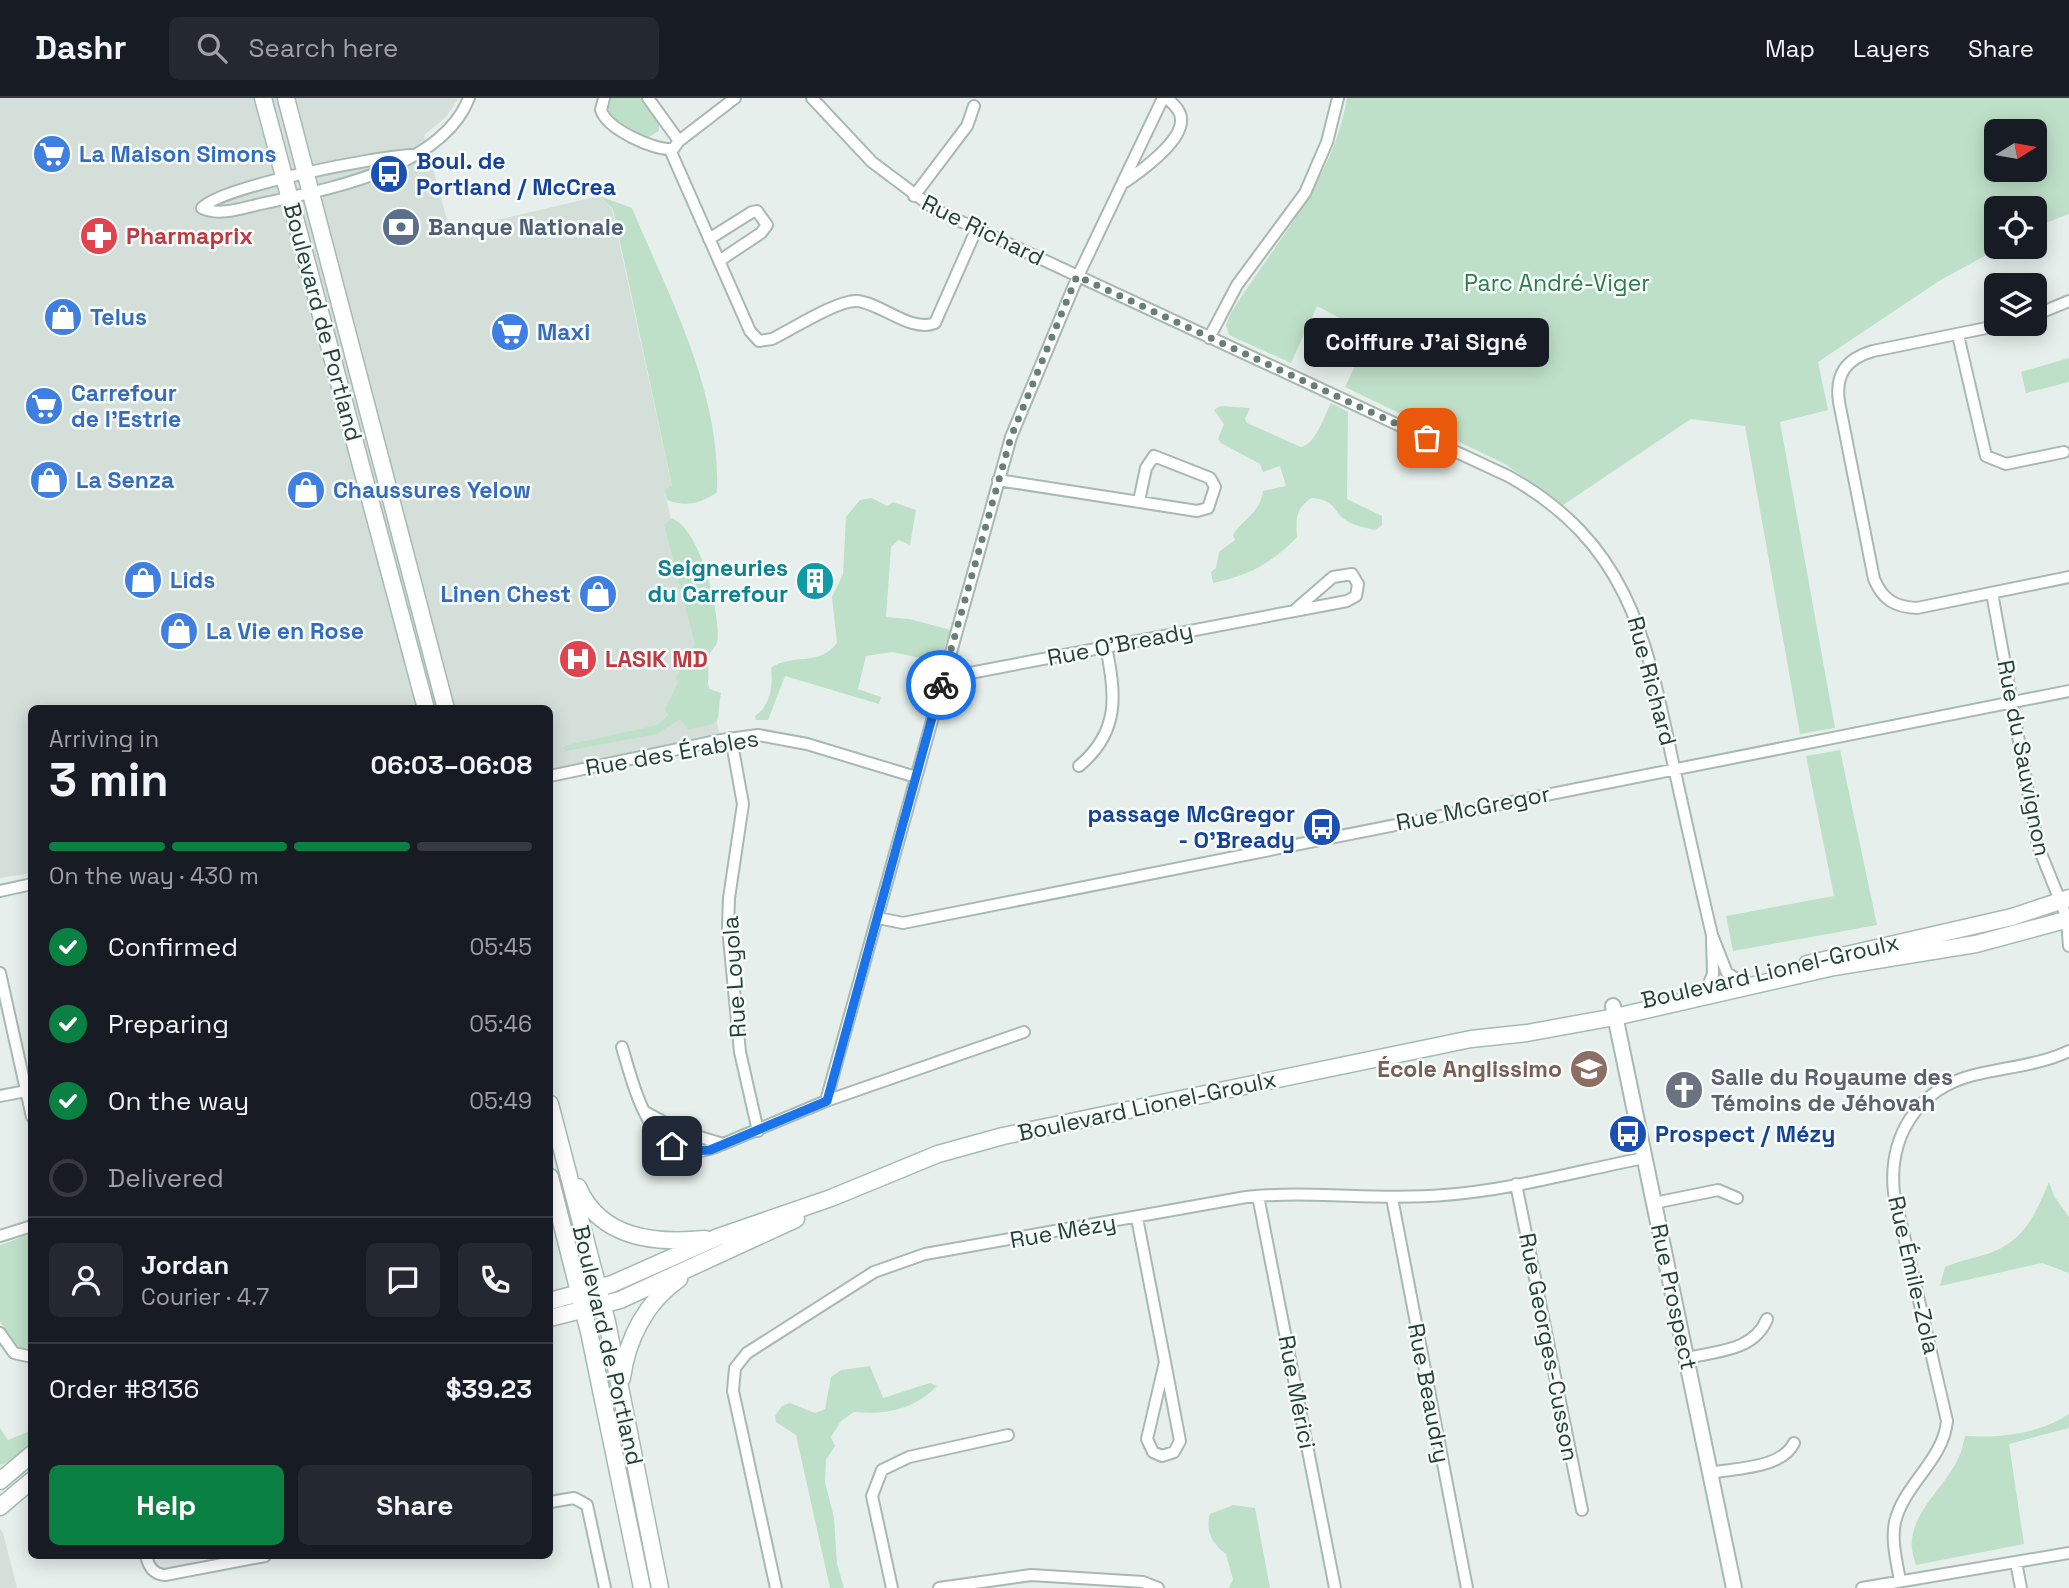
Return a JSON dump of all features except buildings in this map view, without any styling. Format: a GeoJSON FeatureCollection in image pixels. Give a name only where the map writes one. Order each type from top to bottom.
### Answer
{"type":"FeatureCollection","features":[{"type":"Feature","properties":{"kind":"main road","name":"Boulevard de Portland"},"geometry":{"type":"LineString","coordinates":[[263,98],[425,705]]}},
{"type":"Feature","properties":{"kind":"main road","name":"Boulevard de Portland"},"geometry":{"type":"LineString","coordinates":[[286,98],[445,705]]}},
{"type":"Feature","properties":{"kind":"main road","name":"Boulevard Lionel-Groulx"},"geometry":{"type":"LineString","coordinates":[[1614,1012],[1840,954],[1969,927],[2064,900]]}},
{"type":"Feature","properties":{"kind":"main road","name":"Boulevard Lionel-Groulx"},"geometry":{"type":"LineString","coordinates":[[553,1300],[598,1288],[718,1237],[831,1198],[939,1154],[1003,1136],[1834,967],[1976,944],[2068,921]]}},
{"type":"Feature","properties":{"kind":"main road","name":"Boulevard de Portland"},"geometry":{"type":"LineString","coordinates":[[553,1116],[603,1305],[660,1588]]}},
{"type":"Feature","properties":{"kind":"main road"},"geometry":{"type":"LineString","coordinates":[[560,1143],[585,1202],[607,1224],[625,1233],[650,1240],[718,1237]]}},
{"type":"Feature","properties":{"kind":"main road","name":"Boulevard de Portland"},"geometry":{"type":"LineString","coordinates":[[553,1189],[580,1293],[642,1588]]}},
{"type":"Feature","properties":{"kind":"main road","name":"Boulevard Lionel-Groulx"},"geometry":{"type":"LineString","coordinates":[[553,1317],[603,1305],[707,1262],[798,1218],[831,1198]]}},
{"type":"Feature","properties":{"kind":"main road"},"geometry":{"type":"LineString","coordinates":[[620,1387],[632,1336],[643,1316],[675,1282],[707,1262]]}},
{"type":"Feature","properties":{"kind":"main road"},"geometry":{"type":"LineString","coordinates":[[0,1481],[28,1457]]}},
{"type":"Feature","properties":{"kind":"main road"},"geometry":{"type":"LineString","coordinates":[[0,1507],[28,1483]]}},
{"type":"Feature","properties":{"kind":"street"},"geometry":{"type":"LineString","coordinates":[[411,155],[386,157],[285,180],[211,199],[202,208],[213,213],[290,197],[388,169],[411,155],[447,129],[463,111],[469,98]]}},
{"type":"Feature","properties":{"kind":"street"},"geometry":{"type":"LineString","coordinates":[[604,98],[601,110],[607,121],[657,150],[675,145],[735,98]]}},
{"type":"Feature","properties":{"kind":"street"},"geometry":{"type":"LineString","coordinates":[[648,98],[675,145],[709,239],[750,331],[759,341],[772,339],[841,305],[856,301],[919,324],[935,323],[977,228]]}},
{"type":"Feature","properties":{"kind":"street","name":"Rue Richard"},"geometry":{"type":"LineString","coordinates":[[813,98],[856,147],[936,211],[1507,476],[1542,497],[1570,521],[1610,568],[1643,634],[1712,935],[1727,973],[1740,981]]}},
{"type":"Feature","properties":{"kind":"street"},"geometry":{"type":"LineString","coordinates":[[827,1101],[998,480],[1020,413],[1077,276],[1165,98],[1180,114],[1181,121],[1176,135],[1144,169],[1123,184]]}},
{"type":"Feature","properties":{"kind":"street"},"geometry":{"type":"LineString","coordinates":[[1209,338],[1237,285],[1305,193],[1327,142],[1338,98]]}},
{"type":"Feature","properties":{"kind":"street"},"geometry":{"type":"LineString","coordinates":[[914,196],[967,126],[974,106]]}},
{"type":"Feature","properties":{"kind":"street"},"geometry":{"type":"LineString","coordinates":[[709,239],[752,212],[757,211],[765,219],[767,225],[761,233],[719,261]]}},
{"type":"Feature","properties":{"kind":"street"},"geometry":{"type":"LineString","coordinates":[[2047,310],[2069,301]]}},
{"type":"Feature","properties":{"kind":"street"},"geometry":{"type":"LineString","coordinates":[[1984,329],[1873,351],[1854,359],[1840,375],[1839,402],[1879,590],[1895,605],[1917,608],[2069,577]]}},
{"type":"Feature","properties":{"kind":"street"},"geometry":{"type":"LineString","coordinates":[[1958,335],[1986,456],[2006,464],[2064,452]]}},
{"type":"Feature","properties":{"kind":"street"},"geometry":{"type":"LineString","coordinates":[[998,480],[1139,501],[1203,510],[1211,503],[1215,487],[1210,478],[1154,456],[1146,468],[1139,501]]}},
{"type":"Feature","properties":{"kind":"street","name":"Rue O'Bready"},"geometry":{"type":"LineString","coordinates":[[945,670],[970,673],[1352,599],[1358,592],[1358,584],[1352,574],[1339,574],[1296,609]]}},
{"type":"Feature","properties":{"kind":"street","name":"Rue du Sauvignon"},"geometry":{"type":"LineString","coordinates":[[1992,593],[2038,846],[2064,900],[2069,946]]}},
{"type":"Feature","properties":{"kind":"street"},"geometry":{"type":"LineString","coordinates":[[1079,766],[1101,743],[1114,706],[1115,688],[1106,647]]}},
{"type":"Feature","properties":{"kind":"street","name":"Rue McGregor"},"geometry":{"type":"LineString","coordinates":[[878,918],[903,923],[2069,691]]}},
{"type":"Feature","properties":{"kind":"street","name":"Rue des Érables"},"geometry":{"type":"LineString","coordinates":[[553,775],[731,738],[758,735],[786,738],[916,776]]}},
{"type":"Feature","properties":{"kind":"street","name":"Rue Loyola"},"geometry":{"type":"LineString","coordinates":[[731,738],[743,804],[728,928],[740,1052],[758,1131]]}},
{"type":"Feature","properties":{"kind":"street"},"geometry":{"type":"LineString","coordinates":[[0,891],[28,885]]}},
{"type":"Feature","properties":{"kind":"street","name":"Rue Richard"},"geometry":{"type":"LineString","coordinates":[[1707,988],[1713,974],[1712,935]]}},
{"type":"Feature","properties":{"kind":"street"},"geometry":{"type":"LineString","coordinates":[[0,973],[2,995],[28,1100]]}},
{"type":"Feature","properties":{"kind":"street","name":"Rue Prospect"},"geometry":{"type":"LineString","coordinates":[[1614,1012],[1734,1588]]}},
{"type":"Feature","properties":{"kind":"street"},"geometry":{"type":"LineString","coordinates":[[622,1047],[656,1135],[672,1146],[704,1151],[827,1101],[1024,1032]]}},
{"type":"Feature","properties":{"kind":"street","name":"Rue Émile-Zola"},"geometry":{"type":"LineString","coordinates":[[1900,1581],[1894,1545],[1896,1519],[1939,1450],[1947,1421],[1894,1193],[1893,1161],[1896,1146],[1916,1110],[1937,1091],[1974,1075],[2054,1058],[2069,1051]]}},
{"type":"Feature","properties":{"kind":"street","name":"Rue Émile-Zola"},"geometry":{"type":"LineString","coordinates":[[2054,1058],[2069,1059]]}},
{"type":"Feature","properties":{"kind":"street"},"geometry":{"type":"LineString","coordinates":[[0,1096],[26,1091]]}},
{"type":"Feature","properties":{"kind":"street"},"geometry":{"type":"LineString","coordinates":[[645,1112],[680,1131],[723,1144]]}},
{"type":"Feature","properties":{"kind":"street","name":"Rue Mézy"},"geometry":{"type":"LineString","coordinates":[[776,1588],[732,1379],[740,1359],[890,1264],[926,1254],[1258,1196],[1299,1193],[1392,1198],[1443,1195],[1516,1184],[1644,1158]]}},
{"type":"Feature","properties":{"kind":"street","name":"Rue Georges-Cusson"},"geometry":{"type":"LineString","coordinates":[[1516,1184],[1582,1510]]}},
{"type":"Feature","properties":{"kind":"street"},"geometry":{"type":"LineString","coordinates":[[1654,1203],[1718,1190],[1737,1198]]}},
{"type":"Feature","properties":{"kind":"street","name":"Rue Mérici"},"geometry":{"type":"LineString","coordinates":[[1258,1196],[1335,1588]]}},
{"type":"Feature","properties":{"kind":"street","name":"Rue Beaudry"},"geometry":{"type":"LineString","coordinates":[[1392,1198],[1466,1588]]}},
{"type":"Feature","properties":{"kind":"street"},"geometry":{"type":"LineString","coordinates":[[1137,1218],[1165,1362],[1180,1441],[1174,1452],[1162,1456],[1150,1448],[1147,1439],[1165,1362]]}},
{"type":"Feature","properties":{"kind":"street"},"geometry":{"type":"LineString","coordinates":[[0,1236],[28,1227]]}},
{"type":"Feature","properties":{"kind":"street"},"geometry":{"type":"LineString","coordinates":[[1687,1358],[1746,1344],[1759,1334],[1767,1319]]}},
{"type":"Feature","properties":{"kind":"street"},"geometry":{"type":"LineString","coordinates":[[0,1333],[13,1353],[28,1356]]}},
{"type":"Feature","properties":{"kind":"street"},"geometry":{"type":"LineString","coordinates":[[892,1588],[872,1496],[882,1470],[909,1457],[1008,1435]]}},
{"type":"Feature","properties":{"kind":"street"},"geometry":{"type":"LineString","coordinates":[[1710,1473],[1774,1460],[1786,1454],[1794,1443]]}},
{"type":"Feature","properties":{"kind":"street"},"geometry":{"type":"LineString","coordinates":[[553,1502],[574,1498],[587,1505],[605,1588]]}},
{"type":"Feature","properties":{"kind":"street"},"geometry":{"type":"LineString","coordinates":[[1863,1588],[2069,1553]]}},
{"type":"Feature","properties":{"kind":"street"},"geometry":{"type":"LineString","coordinates":[[147,1559],[151,1569],[157,1574],[165,1575],[249,1559]]}},
{"type":"Feature","properties":{"kind":"street"},"geometry":{"type":"LineString","coordinates":[[2016,1562],[2021,1588]]}},
{"type":"Feature","properties":{"kind":"street"},"geometry":{"type":"LineString","coordinates":[[939,1588],[1031,1575],[1143,1582],[1158,1588]]}},
{"type":"Feature","properties":{"kind":"shaded area"},"geometry":{"type":"Polygon","coordinates":[[[0,98],[459,98],[446,117],[424,135],[450,231],[599,196],[612,209],[672,487],[664,489],[721,740],[553,775],[553,705],[28,705],[28,873],[0,878],[0,98]]]}},
{"type":"Feature","properties":{"kind":"shaded area"},"geometry":{"type":"Polygon","coordinates":[[[0,1529],[3,1533],[17,1588],[0,1588],[0,1529]]]}},
{"type":"Feature","properties":{"kind":"green space"},"geometry":{"type":"Polygon","coordinates":[[[610,98],[640,98],[659,122],[659,131],[647,138],[612,118],[607,107],[610,98]]]}},
{"type":"Feature","properties":{"kind":"green space","name":"Parc André-Viger"},"geometry":{"type":"Polygon","coordinates":[[[1347,98],[2069,98],[2069,214],[2047,222],[2047,196],[1984,196],[1984,256],[1939,281],[1818,362],[1828,410],[1780,422],[1835,728],[1800,734],[1745,426],[1691,419],[1563,505],[1505,464],[1345,387],[1370,334],[1317,306],[1291,363],[1229,335],[1226,325],[1231,313],[1300,211],[1329,158],[1340,129],[1347,98]]]}},
{"type":"Feature","properties":{"kind":"green space"},"geometry":{"type":"Polygon","coordinates":[[[599,196],[632,208],[677,311],[702,382],[711,418],[717,492],[699,502],[687,504],[667,500],[664,489],[672,486],[613,209],[599,196]]]}},
{"type":"Feature","properties":{"kind":"green space"},"geometry":{"type":"Polygon","coordinates":[[[2069,358],[2069,382],[2026,393],[2021,372],[2069,358]]]}},
{"type":"Feature","properties":{"kind":"green space"},"geometry":{"type":"Polygon","coordinates":[[[1331,403],[1348,412],[1347,499],[1382,516],[1382,525],[1375,530],[1354,524],[1342,517],[1326,501],[1311,498],[1299,511],[1297,537],[1279,554],[1237,577],[1213,583],[1211,572],[1216,568],[1219,552],[1235,540],[1233,535],[1255,511],[1263,491],[1286,486],[1280,466],[1263,472],[1260,464],[1221,443],[1218,439],[1224,424],[1214,410],[1220,406],[1250,408],[1245,419],[1247,423],[1301,447],[1311,441],[1331,403]]]}},
{"type":"Feature","properties":{"kind":"green space"},"geometry":{"type":"Polygon","coordinates":[[[872,498],[887,506],[893,502],[916,510],[910,545],[899,540],[891,547],[886,617],[909,619],[951,630],[939,662],[892,652],[866,656],[858,689],[881,697],[879,704],[785,676],[768,720],[756,720],[755,716],[765,706],[770,695],[771,668],[787,661],[822,655],[837,643],[832,597],[843,574],[846,517],[860,500],[872,498]]]}},
{"type":"Feature","properties":{"kind":"green space"},"geometry":{"type":"Polygon","coordinates":[[[672,518],[691,538],[711,589],[718,637],[709,656],[707,688],[721,693],[717,720],[709,725],[688,729],[680,719],[657,734],[566,751],[563,748],[567,745],[658,725],[668,715],[665,709],[678,683],[676,678],[695,644],[664,525],[672,518]]]}},
{"type":"Feature","properties":{"kind":"green space"},"geometry":{"type":"Polygon","coordinates":[[[1840,750],[1877,925],[1733,951],[1726,916],[1834,896],[1806,756],[1840,750]]]}},
{"type":"Feature","properties":{"kind":"green space"},"geometry":{"type":"Polygon","coordinates":[[[2049,1182],[2054,1196],[2069,1217],[2069,1273],[2042,1263],[1940,1286],[1945,1267],[2000,1249],[2019,1235],[2033,1216],[2049,1182]]]}},
{"type":"Feature","properties":{"kind":"green space"},"geometry":{"type":"Polygon","coordinates":[[[28,1235],[28,1349],[21,1350],[0,1322],[0,1245],[28,1235]]]}},
{"type":"Feature","properties":{"kind":"green space"},"geometry":{"type":"Polygon","coordinates":[[[870,1366],[883,1398],[930,1383],[937,1386],[909,1406],[877,1413],[854,1412],[841,1421],[831,1437],[835,1446],[826,1460],[825,1482],[834,1518],[837,1564],[844,1588],[830,1588],[796,1435],[776,1422],[775,1416],[782,1406],[790,1403],[815,1413],[825,1409],[831,1377],[841,1370],[870,1366]]]}},
{"type":"Feature","properties":{"kind":"green space"},"geometry":{"type":"Polygon","coordinates":[[[2069,1414],[2069,1428],[2009,1444],[2024,1544],[1916,1565],[1912,1549],[1917,1521],[1952,1470],[1960,1455],[1965,1436],[2018,1433],[2045,1426],[2069,1414]]]}},
{"type":"Feature","properties":{"kind":"green space"},"geometry":{"type":"Polygon","coordinates":[[[0,1428],[8,1440],[28,1432],[28,1448],[13,1460],[0,1465],[0,1428]]]}},
{"type":"Feature","properties":{"kind":"green space"},"geometry":{"type":"Polygon","coordinates":[[[1233,1505],[1255,1508],[1270,1588],[1229,1588],[1233,1580],[1226,1554],[1211,1537],[1208,1526],[1210,1514],[1233,1505]]]}},
{"type":"Feature","properties":{"kind":"way so far"},"geometry":{"type":"LineString","coordinates":[[941,685],[1011,437],[1077,276],[1427,438]]}},
{"type":"Feature","properties":{"kind":"place","name":"La Maison Simons"},"geometry":{"type":"Point","coordinates":[52,154]}},
{"type":"Feature","properties":{"kind":"place","name":"Boul. de Portland / McCrea"},"geometry":{"type":"Point","coordinates":[389,174]}},
{"type":"Feature","properties":{"kind":"place","name":"Banque Nationale"},"geometry":{"type":"Point","coordinates":[401,227]}},
{"type":"Feature","properties":{"kind":"place","name":"Pharmaprix"},"geometry":{"type":"Point","coordinates":[99,236]}},
{"type":"Feature","properties":{"kind":"place","name":"Telus"},"geometry":{"type":"Point","coordinates":[63,317]}},
{"type":"Feature","properties":{"kind":"place","name":"Maxi"},"geometry":{"type":"Point","coordinates":[510,332]}},
{"type":"Feature","properties":{"kind":"place","name":"Carrefour de l'Estrie"},"geometry":{"type":"Point","coordinates":[44,406]}},
{"type":"Feature","properties":{"kind":"place","name":"Coiffure J’ai Signé"},"geometry":{"type":"Point","coordinates":[1427,438]}},
{"type":"Feature","properties":{"kind":"place","name":"La Senza"},"geometry":{"type":"Point","coordinates":[49,480]}},
{"type":"Feature","properties":{"kind":"place","name":"Chaussures Yelow"},"geometry":{"type":"Point","coordinates":[306,490]}},
{"type":"Feature","properties":{"kind":"place","name":"Lids"},"geometry":{"type":"Point","coordinates":[143,580]}},
{"type":"Feature","properties":{"kind":"place","name":"Seigneuries du Carrefour"},"geometry":{"type":"Point","coordinates":[815,581]}},
{"type":"Feature","properties":{"kind":"place","name":"Linen Chest"},"geometry":{"type":"Point","coordinates":[598,594]}},
{"type":"Feature","properties":{"kind":"place","name":"La Vie en Rose"},"geometry":{"type":"Point","coordinates":[179,631]}},
{"type":"Feature","properties":{"kind":"place","name":"LASIK MD"},"geometry":{"type":"Point","coordinates":[578,659]}},
{"type":"Feature","properties":{"kind":"place","name":"passage McGregor - O'Bready"},"geometry":{"type":"Point","coordinates":[1322,827]}},
{"type":"Feature","properties":{"kind":"place","name":"École Anglissimo"},"geometry":{"type":"Point","coordinates":[1589,1069]}},
{"type":"Feature","properties":{"kind":"place","name":"Salle du Royaume des Témoins de Jéhovah"},"geometry":{"type":"Point","coordinates":[1684,1090]}},
{"type":"Feature","properties":{"kind":"place","name":"Prospect / Mézy"},"geometry":{"type":"Point","coordinates":[1628,1134]}},
{"type":"Feature","properties":{"kind":"route"},"geometry":{"type":"LineString","coordinates":[[672,1146],[692,1151],[710,1150],[742,1139],[827,1101],[941,685]]}}]}
